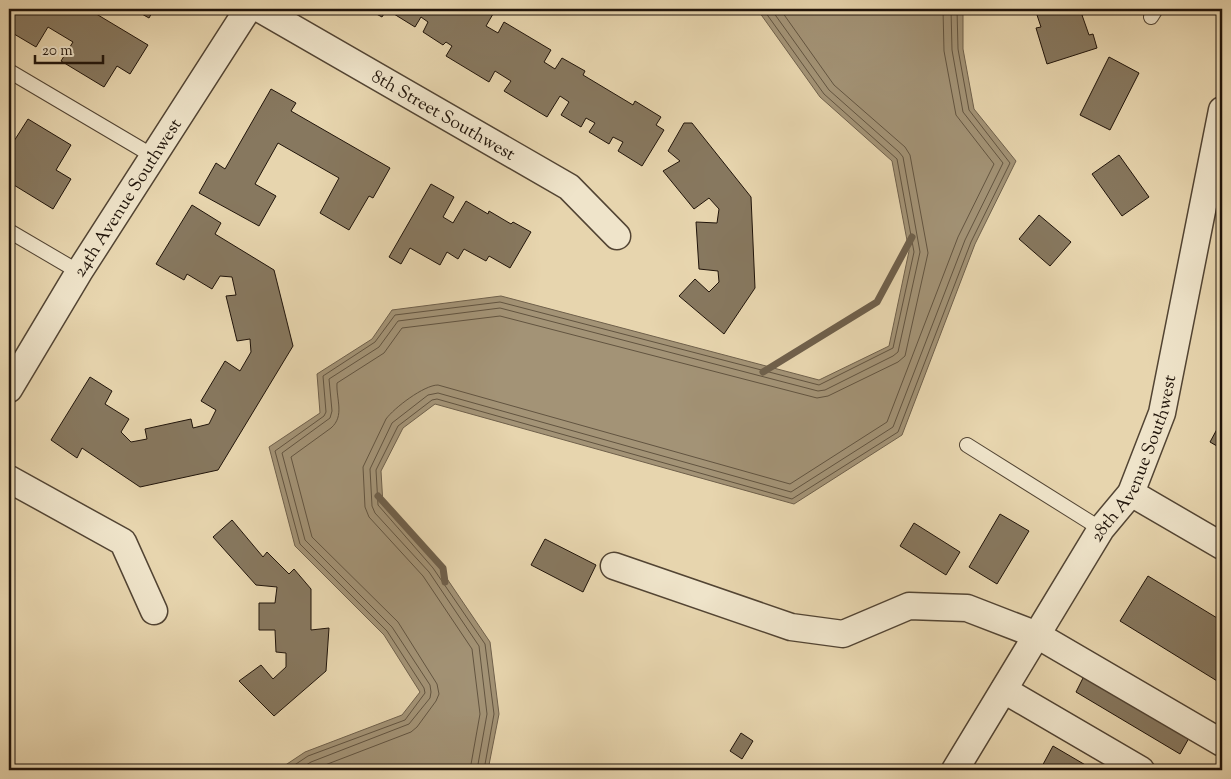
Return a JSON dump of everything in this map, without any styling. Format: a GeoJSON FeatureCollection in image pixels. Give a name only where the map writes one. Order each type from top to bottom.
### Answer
{"type":"FeatureCollection","features":[{"type":"Feature","properties":{"kind":"street","name":"24th Avenue Southwest"},"geometry":{"type":"LineString","coordinates":[[9,389],[79,272],[248,9]]}},
{"type":"Feature","properties":{"kind":"street","name":"8th Street Southwest"},"geometry":{"type":"LineString","coordinates":[[260,9],[569,187],[617,236]]}},
{"type":"Feature","properties":{"kind":"street","name":"28th Avenue Southwest"},"geometry":{"type":"LineString","coordinates":[[955,770],[1101,529],[1131,493],[1162,413],[1219,145],[1222,110]]}},
{"type":"Feature","properties":{"kind":"street"},"geometry":{"type":"LineString","coordinates":[[9,479],[123,542],[154,611]]}},
{"type":"Feature","properties":{"kind":"street"},"geometry":{"type":"LineString","coordinates":[[1131,493],[1222,546]]}},
{"type":"Feature","properties":{"kind":"street"},"geometry":{"type":"LineString","coordinates":[[614,566],[792,627],[843,634],[909,606],[967,608],[1037,635],[1222,744]]}},
{"type":"Feature","properties":{"kind":"street"},"geometry":{"type":"LineString","coordinates":[[1004,690],[1141,770]]}},
{"type":"Feature","properties":{"kind":"lane"},"geometry":{"type":"LineString","coordinates":[[9,71],[153,156]]}},
{"type":"Feature","properties":{"kind":"lane"},"geometry":{"type":"LineString","coordinates":[[9,231],[79,272]]}},
{"type":"Feature","properties":{"kind":"lane"},"geometry":{"type":"LineString","coordinates":[[968,445],[1101,529]]}},
{"type":"Feature","properties":{"kind":"water"},"geometry":{"type":"Polygon","coordinates":[[[757,9],[963,9],[963,49],[974,109],[1016,161],[975,244],[902,435],[794,504],[435,404],[403,428],[381,471],[383,505],[437,564],[490,642],[499,714],[488,770],[278,770],[305,752],[402,715],[420,692],[384,635],[295,546],[269,447],[320,413],[317,374],[372,339],[392,310],[501,296],[819,380],[889,346],[909,251],[892,161],[820,97],[757,9]]]}},
{"type":"Feature","properties":{"kind":"building"},"geometry":{"type":"Polygon","coordinates":[[[9,9],[88,9],[148,45],[130,74],[117,66],[104,87],[61,61],[73,42],[48,27],[36,47],[9,31],[9,9]]]}},
{"type":"Feature","properties":{"kind":"building"},"geometry":{"type":"Polygon","coordinates":[[[133,9],[154,9],[149,18],[133,9]]]}},
{"type":"Feature","properties":{"kind":"building"},"geometry":{"type":"Polygon","coordinates":[[[367,9],[387,9],[382,17],[367,9]]]}},
{"type":"Feature","properties":{"kind":"building"},"geometry":{"type":"Polygon","coordinates":[[[397,9],[484,9],[493,14],[486,26],[498,33],[504,22],[551,50],[544,62],[555,69],[562,58],[585,71],[583,75],[633,105],[635,101],[661,117],[656,125],[664,130],[642,166],[618,151],[623,142],[613,137],[609,144],[589,132],[595,123],[586,118],[581,127],[561,115],[569,102],[560,96],[547,117],[504,91],[511,81],[495,71],[489,82],[446,56],[452,46],[446,42],[443,45],[423,32],[428,22],[421,17],[415,27],[394,14],[397,9]]]}},
{"type":"Feature","properties":{"kind":"building"},"geometry":{"type":"Polygon","coordinates":[[[1035,9],[1088,9],[1089,13],[1082,15],[1089,35],[1093,34],[1097,48],[1047,64],[1036,28],[1041,27],[1035,9]]]}},
{"type":"Feature","properties":{"kind":"building"},"geometry":{"type":"Polygon","coordinates":[[[1109,57],[1139,73],[1110,130],[1080,115],[1109,57]]]}},
{"type":"Feature","properties":{"kind":"building"},"geometry":{"type":"Polygon","coordinates":[[[271,89],[296,103],[291,111],[390,168],[373,198],[369,196],[349,230],[320,213],[339,178],[278,143],[255,184],[276,196],[259,226],[199,193],[216,163],[225,169],[271,89]]]}},
{"type":"Feature","properties":{"kind":"building"},"geometry":{"type":"Polygon","coordinates":[[[28,119],[71,145],[56,170],[71,179],[53,209],[9,182],[9,138],[14,141],[28,119]]]}},
{"type":"Feature","properties":{"kind":"building"},"geometry":{"type":"Polygon","coordinates":[[[684,123],[692,123],[751,197],[755,288],[724,334],[679,296],[695,279],[709,292],[719,282],[718,271],[699,269],[696,222],[717,223],[719,209],[709,198],[694,209],[663,171],[680,161],[668,151],[684,123]]]}},
{"type":"Feature","properties":{"kind":"building"},"geometry":{"type":"Polygon","coordinates":[[[1119,155],[1149,197],[1122,216],[1092,174],[1119,155]]]}},
{"type":"Feature","properties":{"kind":"building"},"geometry":{"type":"Polygon","coordinates":[[[431,184],[454,197],[443,217],[453,223],[466,201],[488,214],[489,211],[511,224],[513,222],[531,232],[510,268],[489,256],[486,261],[464,249],[458,259],[447,252],[440,265],[410,248],[401,264],[389,257],[431,184]]]}},
{"type":"Feature","properties":{"kind":"building"},"geometry":{"type":"Polygon","coordinates":[[[192,205],[221,223],[215,234],[274,270],[293,346],[218,470],[140,487],[82,448],[77,458],[51,440],[90,377],[112,391],[105,404],[129,419],[121,432],[131,442],[147,439],[145,429],[191,419],[193,428],[209,424],[216,410],[201,401],[225,361],[240,371],[251,352],[250,339],[237,341],[226,296],[236,295],[232,277],[220,276],[212,289],[187,274],[184,280],[156,264],[192,205]]]}},
{"type":"Feature","properties":{"kind":"building"},"geometry":{"type":"Polygon","coordinates":[[[1039,215],[1071,242],[1050,266],[1019,239],[1039,215]]]}},
{"type":"Feature","properties":{"kind":"building"},"geometry":{"type":"Polygon","coordinates":[[[1222,420],[1222,449],[1210,442],[1222,420]]]}},
{"type":"Feature","properties":{"kind":"building"},"geometry":{"type":"Polygon","coordinates":[[[1000,514],[1029,531],[997,584],[969,567],[1000,514]]]}},
{"type":"Feature","properties":{"kind":"building"},"geometry":{"type":"Polygon","coordinates":[[[232,520],[263,557],[267,552],[289,574],[294,569],[311,589],[311,630],[329,628],[326,671],[274,716],[239,681],[261,665],[273,679],[286,667],[286,653],[276,652],[275,630],[259,630],[259,603],[275,603],[277,587],[256,585],[213,537],[232,520]]]}},
{"type":"Feature","properties":{"kind":"building"},"geometry":{"type":"Polygon","coordinates":[[[914,523],[960,552],[946,575],[900,546],[914,523]]]}},
{"type":"Feature","properties":{"kind":"building"},"geometry":{"type":"Polygon","coordinates":[[[545,539],[596,565],[583,592],[531,565],[545,539]]]}},
{"type":"Feature","properties":{"kind":"building"},"geometry":{"type":"Polygon","coordinates":[[[1148,576],[1222,621],[1222,684],[1120,621],[1148,576]]]}},
{"type":"Feature","properties":{"kind":"building"},"geometry":{"type":"Polygon","coordinates":[[[1084,676],[1189,738],[1180,754],[1076,692],[1084,676]]]}},
{"type":"Feature","properties":{"kind":"building"},"geometry":{"type":"Polygon","coordinates":[[[741,733],[753,741],[742,759],[730,751],[741,733]]]}},
{"type":"Feature","properties":{"kind":"building"},"geometry":{"type":"Polygon","coordinates":[[[1053,746],[1094,770],[1040,770],[1053,746]]]}},
{"type":"Feature","properties":{"kind":"waterway"},"geometry":{"type":"LineString","coordinates":[[763,372],[877,302],[912,237]]}},
{"type":"Feature","properties":{"kind":"waterway"},"geometry":{"type":"LineString","coordinates":[[378,496],[443,568],[445,582]]}}]}
